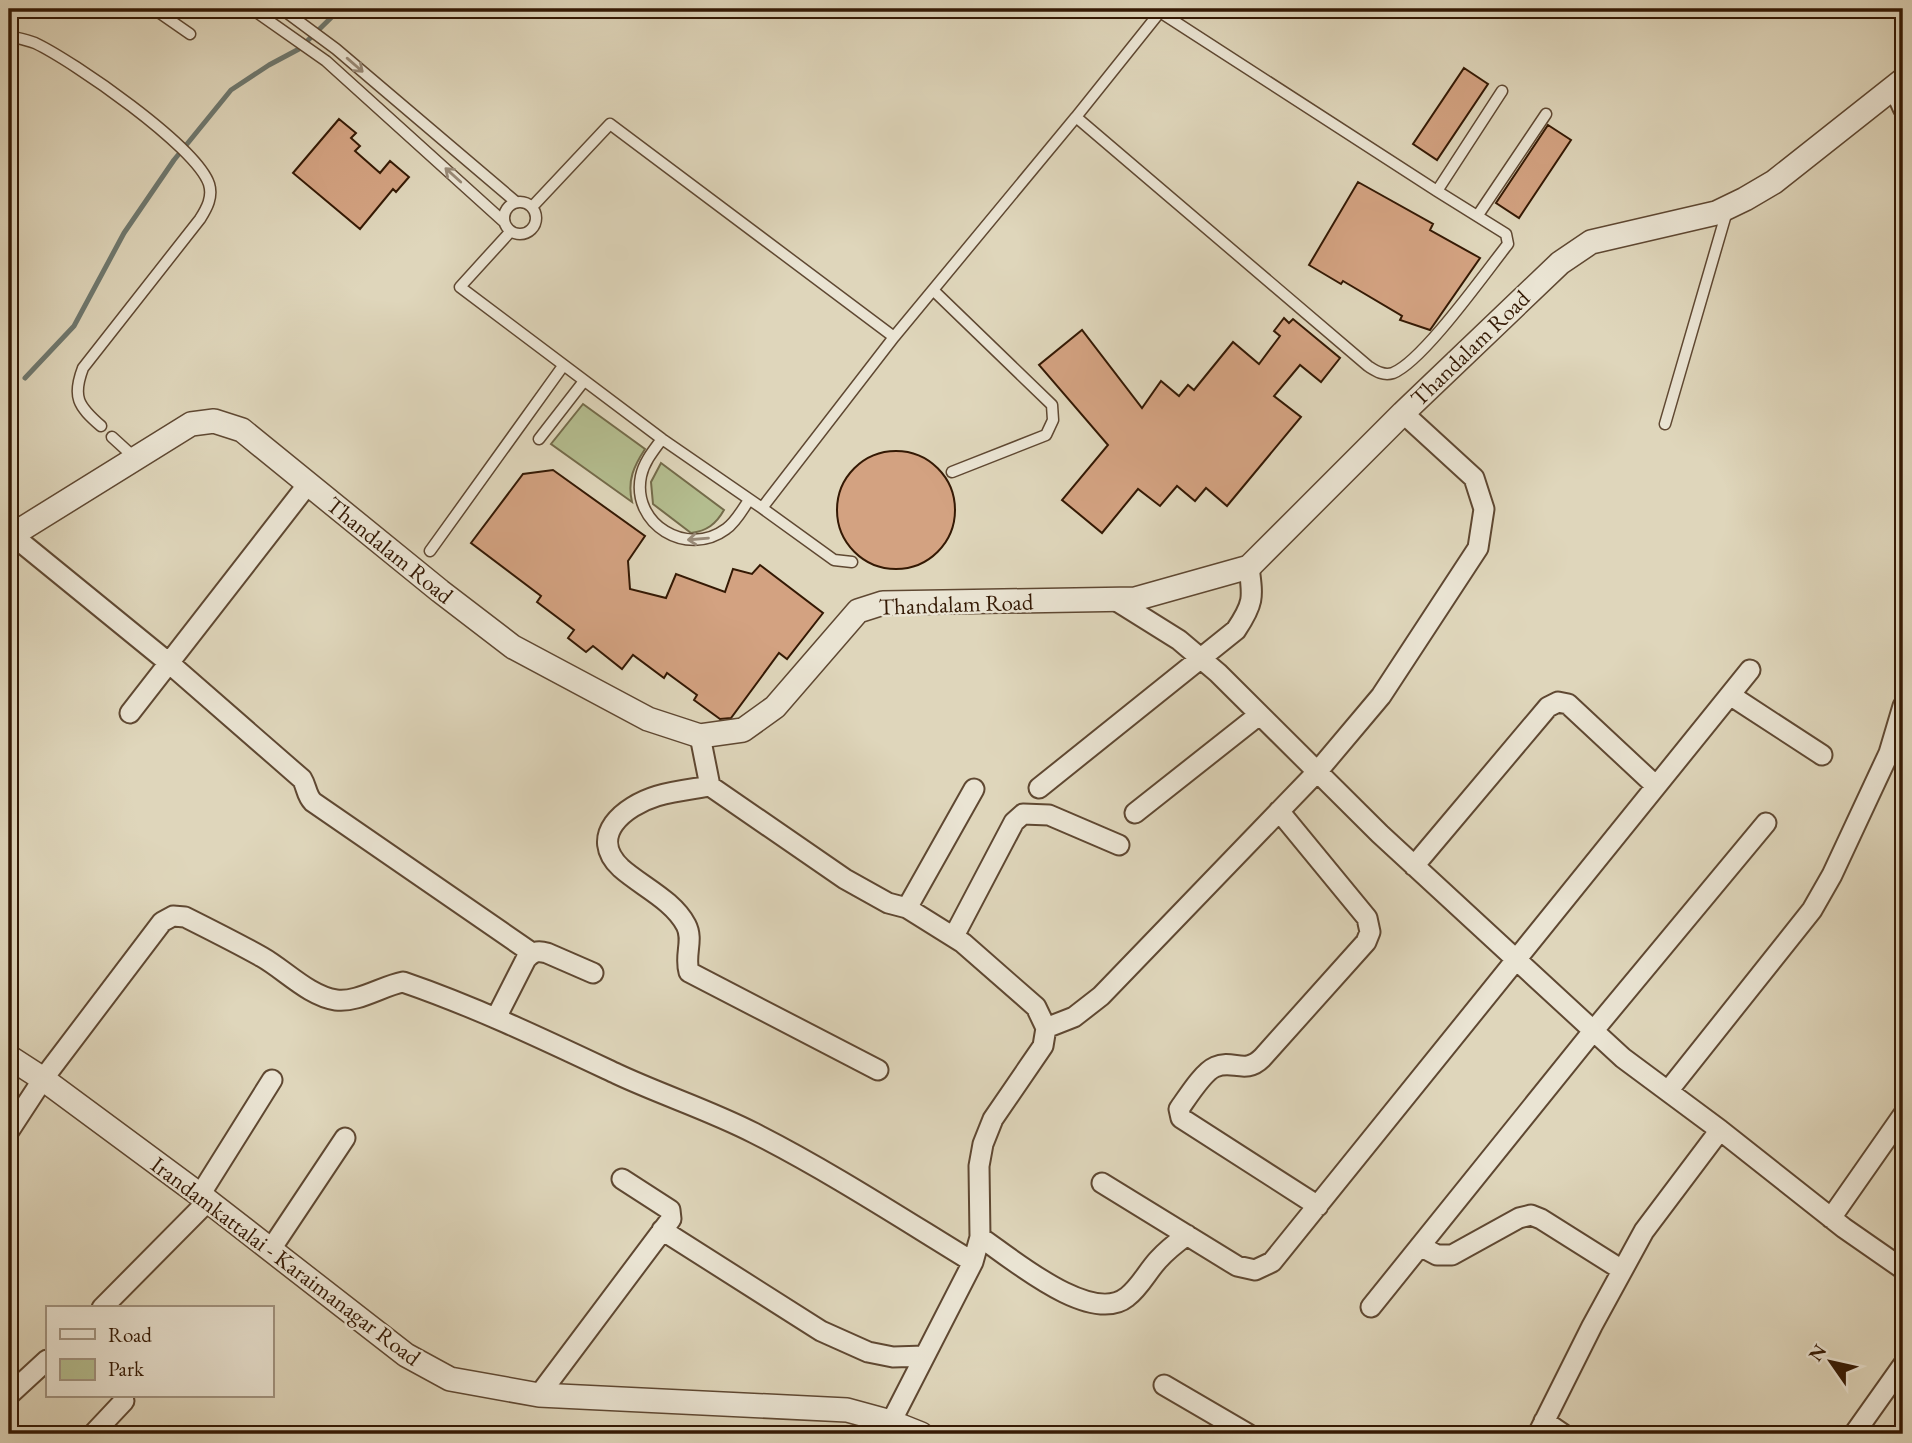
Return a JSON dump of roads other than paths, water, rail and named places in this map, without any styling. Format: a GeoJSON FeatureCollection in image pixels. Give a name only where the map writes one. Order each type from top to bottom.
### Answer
{"type":"FeatureCollection","features":[{"type":"Feature","properties":{"kind":"street","name":"Thandalam Road"},"geometry":{"type":"LineString","coordinates":[[10,536],[191,424],[214,421],[242,430],[513,647],[648,719],[700,736],[743,730],[775,707],[858,611],[883,603],[1135,599],[1249,567],[1403,413],[1560,263],[1591,242],[1728,207],[1774,182],[1900,92]]}},
{"type":"Feature","properties":{"kind":"street"},"geometry":{"type":"LineString","coordinates":[[1046,1028],[1074,1017],[1101,996],[1317,772],[1381,696],[1478,548],[1484,509],[1474,478],[1403,413]]}},
{"type":"Feature","properties":{"kind":"street"},"geometry":{"type":"LineString","coordinates":[[130,713],[308,484]]}},
{"type":"Feature","properties":{"kind":"street"},"geometry":{"type":"LineString","coordinates":[[10,536],[169,663],[302,779],[308,797],[313,802],[532,953]]}},
{"type":"Feature","properties":{"kind":"street"},"geometry":{"type":"LineString","coordinates":[[1039,788],[1236,630],[1249,610],[1252,593],[1249,567]]}},
{"type":"Feature","properties":{"kind":"street"},"geometry":{"type":"LineString","coordinates":[[1115,600],[1179,640],[1202,659],[1414,866],[1623,1058],[1831,1218],[1903,1269]]}},
{"type":"Feature","properties":{"kind":"street"},"geometry":{"type":"LineString","coordinates":[[1102,1183],[1237,1266],[1255,1269],[1272,1262],[1750,670]]}},
{"type":"Feature","properties":{"kind":"street"},"geometry":{"type":"LineString","coordinates":[[1730,695],[1822,755]]}},
{"type":"Feature","properties":{"kind":"street"},"geometry":{"type":"LineString","coordinates":[[1414,866],[1548,707],[1559,702],[1567,704],[1656,786]]}},
{"type":"Feature","properties":{"kind":"street"},"geometry":{"type":"LineString","coordinates":[[1668,1091],[1812,910],[1896,753],[1903,706]]}},
{"type":"Feature","properties":{"kind":"street"},"geometry":{"type":"LineString","coordinates":[[1135,814],[1259,715]]}},
{"type":"Feature","properties":{"kind":"street"},"geometry":{"type":"LineString","coordinates":[[700,736],[710,786],[845,879],[888,902],[907,908],[954,936],[1037,1007],[1046,1028],[1043,1046],[993,1119],[983,1144],[979,1166],[980,1237],[973,1262],[891,1422]]}},
{"type":"Feature","properties":{"kind":"street"},"geometry":{"type":"LineString","coordinates":[[710,786],[656,796],[620,815],[607,834],[608,850],[620,866],[669,906],[686,925],[690,942],[686,960],[689,972],[878,1070]]}},
{"type":"Feature","properties":{"kind":"street"},"geometry":{"type":"LineString","coordinates":[[907,908],[974,789]]}},
{"type":"Feature","properties":{"kind":"street"},"geometry":{"type":"LineString","coordinates":[[1279,811],[1367,918],[1370,932],[1366,942],[1262,1058],[1248,1067],[1216,1066],[1207,1072],[1178,1114],[1318,1206]]}},
{"type":"Feature","properties":{"kind":"street"},"geometry":{"type":"LineString","coordinates":[[954,936],[1014,822],[1023,814],[1049,815],[1119,845]]}},
{"type":"Feature","properties":{"kind":"street"},"geometry":{"type":"LineString","coordinates":[[1371,1307],[1594,1030],[1766,823]]}},
{"type":"Feature","properties":{"kind":"street"},"geometry":{"type":"LineString","coordinates":[[9,1131],[43,1079],[162,922],[173,916],[185,917],[263,958],[322,996],[338,1001],[403,982],[496,1018],[655,1092],[717,1115],[755,1134],[806,1161],[973,1262]]}},
{"type":"Feature","properties":{"kind":"street"},"geometry":{"type":"LineString","coordinates":[[496,1018],[526,959],[532,953],[547,953],[593,973]]}},
{"type":"Feature","properties":{"kind":"street","name":"Irandamkattalai - Karaimanagar Road"},"geometry":{"type":"LineString","coordinates":[[9,1057],[204,1198],[407,1356],[450,1379],[539,1395],[847,1410],[891,1422],[921,1434]]}},
{"type":"Feature","properties":{"kind":"street"},"geometry":{"type":"LineString","coordinates":[[104,1306],[204,1198],[272,1080]]}},
{"type":"Feature","properties":{"kind":"street"},"geometry":{"type":"LineString","coordinates":[[1831,1218],[1903,1115]]}},
{"type":"Feature","properties":{"kind":"street"},"geometry":{"type":"LineString","coordinates":[[1563,1434],[1541,1428],[1622,1270],[1644,1231],[1720,1130]]}},
{"type":"Feature","properties":{"kind":"street"},"geometry":{"type":"LineString","coordinates":[[271,1250],[345,1138]]}},
{"type":"Feature","properties":{"kind":"street"},"geometry":{"type":"LineString","coordinates":[[539,1395],[671,1219],[670,1210],[622,1179]]}},
{"type":"Feature","properties":{"kind":"street"},"geometry":{"type":"LineString","coordinates":[[1420,1245],[1437,1255],[1452,1255],[1519,1218],[1531,1215],[1622,1270]]}},
{"type":"Feature","properties":{"kind":"street"},"geometry":{"type":"LineString","coordinates":[[662,1230],[821,1331],[868,1352],[893,1357],[925,1356]]}},
{"type":"Feature","properties":{"kind":"street"},"geometry":{"type":"LineString","coordinates":[[980,1237],[1048,1283],[1081,1300],[1105,1306],[1123,1300],[1137,1289],[1157,1261],[1171,1246],[1187,1235]]}},
{"type":"Feature","properties":{"kind":"street"},"geometry":{"type":"LineString","coordinates":[[9,1395],[46,1361]]}},
{"type":"Feature","properties":{"kind":"street"},"geometry":{"type":"LineString","coordinates":[[1854,1434],[1903,1365]]}},
{"type":"Feature","properties":{"kind":"street"},"geometry":{"type":"LineString","coordinates":[[1164,1385],[1248,1434]]}},
{"type":"Feature","properties":{"kind":"street"},"geometry":{"type":"LineString","coordinates":[[93,1434],[124,1401]]}},
{"type":"Feature","properties":{"kind":"lane"},"geometry":{"type":"LineString","coordinates":[[154,9],[190,34]]}},
{"type":"Feature","properties":{"kind":"lane"},"geometry":{"type":"LineString","coordinates":[[252,9],[326,61],[503,221],[510,232],[519,235],[530,231],[536,219],[532,207],[524,202],[516,202],[504,211],[503,221]]}},
{"type":"Feature","properties":{"kind":"lane"},"geometry":{"type":"LineString","coordinates":[[282,9],[336,49],[516,202]]}},
{"type":"Feature","properties":{"kind":"lane"},"geometry":{"type":"LineString","coordinates":[[762,508],[894,337],[1160,12],[1478,215],[1506,234],[1508,244],[1424,349],[1391,374],[1382,374],[1368,366],[1076,117]]}},
{"type":"Feature","properties":{"kind":"lane"},"geometry":{"type":"LineString","coordinates":[[9,36],[33,43],[87,73],[173,139],[199,165],[209,185],[210,203],[200,219],[83,368],[75,387],[79,403],[101,426]]}},
{"type":"Feature","properties":{"kind":"lane"},"geometry":{"type":"LineString","coordinates":[[326,61],[336,49]]}},
{"type":"Feature","properties":{"kind":"lane"},"geometry":{"type":"LineString","coordinates":[[1437,191],[1502,92]]}},
{"type":"Feature","properties":{"kind":"lane"},"geometry":{"type":"LineString","coordinates":[[1478,215],[1546,114]]}},
{"type":"Feature","properties":{"kind":"lane"},"geometry":{"type":"LineString","coordinates":[[532,207],[610,124],[894,337]]}},
{"type":"Feature","properties":{"kind":"lane"},"geometry":{"type":"LineString","coordinates":[[1665,424],[1728,207]]}},
{"type":"Feature","properties":{"kind":"lane"},"geometry":{"type":"LineString","coordinates":[[510,232],[460,287],[662,439],[834,560],[852,562]]}},
{"type":"Feature","properties":{"kind":"lane"},"geometry":{"type":"LineString","coordinates":[[933,290],[1052,405],[1054,420],[1046,435],[952,472]]}},
{"type":"Feature","properties":{"kind":"lane"},"geometry":{"type":"LineString","coordinates":[[430,551],[563,366]]}},
{"type":"Feature","properties":{"kind":"lane"},"geometry":{"type":"LineString","coordinates":[[539,439],[584,381]]}},
{"type":"Feature","properties":{"kind":"lane"},"geometry":{"type":"LineString","coordinates":[[112,437],[136,459]]}},
{"type":"Feature","properties":{"kind":"lane"},"geometry":{"type":"LineString","coordinates":[[662,439],[643,467],[640,485],[646,513],[666,533],[693,541],[711,537],[728,528],[749,500]]}},
{"type":"Feature","properties":{"kind":"waterway"},"geometry":{"type":"LineString","coordinates":[[25,378],[74,326],[124,233],[174,160],[231,90],[299,49],[340,9]]}}]}
